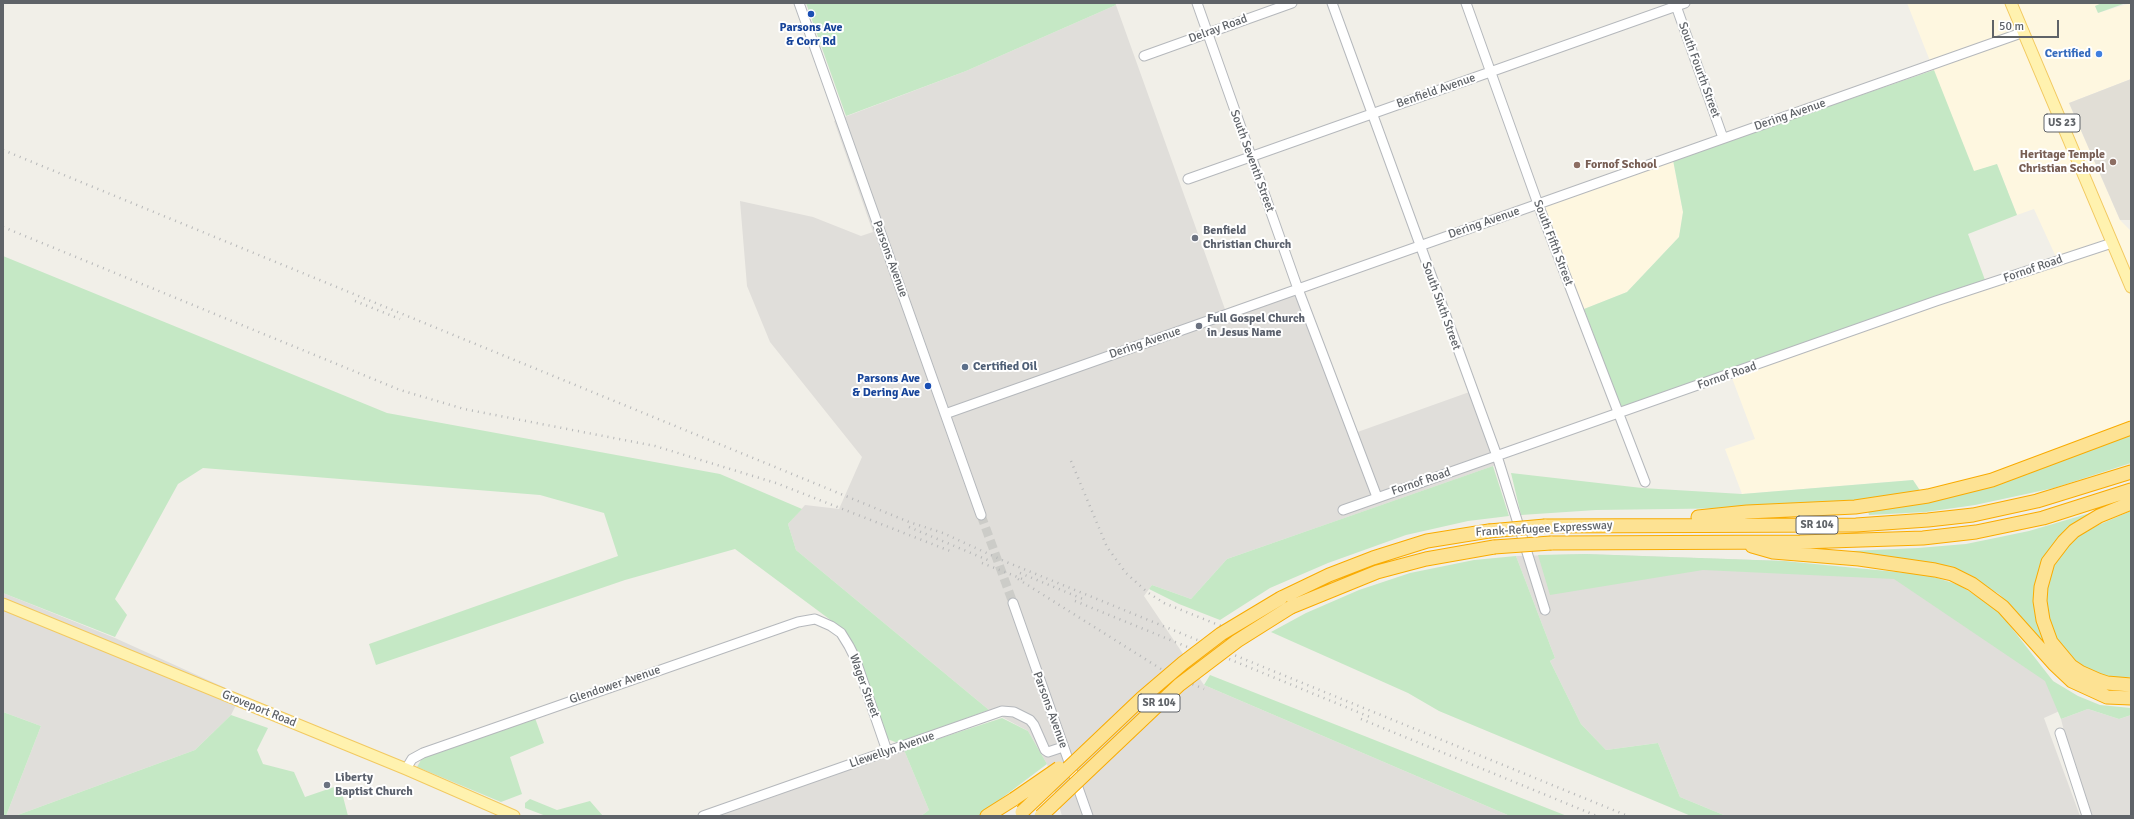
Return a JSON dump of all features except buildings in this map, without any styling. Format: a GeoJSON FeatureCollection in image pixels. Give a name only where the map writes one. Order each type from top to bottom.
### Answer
{"type":"FeatureCollection","features":[{"type":"Feature","properties":{"kind":"highway"},"geometry":{"type":"LineString","coordinates":[[1637,524],[1747,512],[1855,507],[1928,496],[1992,480],[2131,428]]}},
{"type":"Feature","properties":{"kind":"highway","name":"Frank-Refugee Expressway"},"geometry":{"type":"LineString","coordinates":[[1020,814],[1090,747],[1183,663],[1222,634],[1282,598],[1329,575],[1373,558],[1427,542],[1489,531],[1545,526],[1637,524],[1856,525],[1973,515],[2036,501],[2131,472]]}},
{"type":"Feature","properties":{"kind":"highway","name":"Frank-Refugee Expressway"},"geometry":{"type":"LineString","coordinates":[[1042,816],[1140,721],[1209,660],[1291,607],[1377,572],[1426,559],[1494,547],[1551,543],[1892,540],[1952,535],[2043,518],[2131,490]]}},
{"type":"Feature","properties":{"kind":"highway"},"geometry":{"type":"LineString","coordinates":[[2131,503],[2086,523],[2064,541],[2048,562],[2041,587],[2040,601],[2043,620],[2051,642],[2071,666],[2098,680],[2108,683],[2131,684]]}},
{"type":"Feature","properties":{"kind":"highway"},"geometry":{"type":"LineString","coordinates":[[1737,542],[1773,552],[1859,560],[1935,570],[1952,574],[1979,588],[2003,607],[2072,682],[2107,696],[2131,698]]}},
{"type":"Feature","properties":{"kind":"highway"},"geometry":{"type":"LineString","coordinates":[[1054,816],[1113,755],[1140,721]]}},
{"type":"Feature","properties":{"kind":"highway"},"geometry":{"type":"LineString","coordinates":[[986,816],[1014,799],[1090,747]]}},
{"type":"Feature","properties":{"kind":"main road","name":"US 23"},"geometry":{"type":"LineString","coordinates":[[2011,3],[2131,287]]}},
{"type":"Feature","properties":{"kind":"main road","name":"Groveport Road"},"geometry":{"type":"LineString","coordinates":[[3,604],[406,769],[514,816]]}},
{"type":"Feature","properties":{"kind":"street","name":"Parsons Avenue"},"geometry":{"type":"LineString","coordinates":[[799,3],[981,515]]}},
{"type":"Feature","properties":{"kind":"street","name":"South Seventh Street"},"geometry":{"type":"LineString","coordinates":[[1196,3],[1208,33],[1298,289],[1377,497]]}},
{"type":"Feature","properties":{"kind":"street","name":"Delray Road"},"geometry":{"type":"LineString","coordinates":[[1144,56],[1292,3]]}},
{"type":"Feature","properties":{"kind":"street","name":"South Sixth Street"},"geometry":{"type":"LineString","coordinates":[[1332,3],[1419,246],[1497,456],[1545,610]]}},
{"type":"Feature","properties":{"kind":"street","name":"South Fifth Street"},"geometry":{"type":"LineString","coordinates":[[1466,3],[1538,204],[1617,414],[1645,482]]}},
{"type":"Feature","properties":{"kind":"street","name":"Benfield Avenue"},"geometry":{"type":"LineString","coordinates":[[1188,179],[1679,4]]}},
{"type":"Feature","properties":{"kind":"street","name":"South Fourth Street"},"geometry":{"type":"LineString","coordinates":[[1679,4],[1723,138]]}},
{"type":"Feature","properties":{"kind":"street","name":"Dering Avenue"},"geometry":{"type":"LineString","coordinates":[[945,414],[2024,32]]}},
{"type":"Feature","properties":{"kind":"street","name":"Fornof Road"},"geometry":{"type":"LineString","coordinates":[[1342,510],[1936,301],[2112,243]]}},
{"type":"Feature","properties":{"kind":"street","name":"Parsons Avenue"},"geometry":{"type":"LineString","coordinates":[[1012,603],[1088,816]]}},
{"type":"Feature","properties":{"kind":"street","name":"Glendower Avenue"},"geometry":{"type":"LineString","coordinates":[[406,769],[412,759],[423,753],[798,622],[815,619],[831,626]]}},
{"type":"Feature","properties":{"kind":"street","name":"Wager Street"},"geometry":{"type":"LineString","coordinates":[[831,626],[841,633],[855,658],[887,751]]}},
{"type":"Feature","properties":{"kind":"street","name":"Llewellyn Avenue"},"geometry":{"type":"LineString","coordinates":[[703,816],[1002,711],[1014,712],[1030,720],[1034,725],[1045,750],[1048,752],[1063,747]]}},
{"type":"Feature","properties":{"kind":"street"},"geometry":{"type":"LineString","coordinates":[[2060,733],[2087,816]]}},
{"type":"Feature","properties":{"kind":"shaded area"},"geometry":{"type":"Polygon","coordinates":[[[1907,3],[2102,3],[2095,6],[2098,13],[2131,3],[2131,79],[2069,103],[2120,220],[2130,230],[2131,424],[2013,467],[1921,492],[1913,480],[1742,494],[1725,449],[1755,439],[1729,370],[2056,257],[2034,209],[2017,215],[1997,164],[1974,172],[1907,3]]]}},
{"type":"Feature","properties":{"kind":"shaded area"},"geometry":{"type":"Polygon","coordinates":[[[1116,5],[1226,312],[1298,288],[1352,434],[1475,390],[1502,463],[1227,559],[1191,599],[1152,585],[1144,596],[1204,685],[1510,816],[1062,816],[1047,764],[1028,731],[989,710],[796,550],[788,524],[805,505],[839,509],[862,457],[770,342],[747,286],[740,201],[813,217],[861,236],[873,232],[834,121],[966,71],[1116,5]]]}},
{"type":"Feature","properties":{"kind":"shaded area","name":"Heritage Temple Christian School"},"geometry":{"type":"Polygon","coordinates":[[[2131,79],[2131,220],[2120,220],[2069,103],[2131,79]]]}},
{"type":"Feature","properties":{"kind":"shaded area"},"geometry":{"type":"Polygon","coordinates":[[[1673,160],[1683,212],[1679,237],[1627,292],[1584,309],[1545,207],[1673,160]]]}},
{"type":"Feature","properties":{"kind":"shaded area"},"geometry":{"type":"Polygon","coordinates":[[[1586,554],[1784,561],[1959,585],[2053,681],[2064,709],[2044,718],[2080,816],[1726,816],[1680,797],[1658,743],[1606,750],[1581,724],[1550,661],[1555,658],[1516,556],[1586,554]]]}},
{"type":"Feature","properties":{"kind":"shaded area"},"geometry":{"type":"Polygon","coordinates":[[[3,593],[115,638],[241,695],[231,715],[195,750],[15,816],[6,816],[41,726],[3,712],[3,593]]]}},
{"type":"Feature","properties":{"kind":"shaded area"},"geometry":{"type":"Polygon","coordinates":[[[2088,709],[2119,719],[2131,715],[2131,816],[2085,816],[2061,719],[2088,709]]]}},
{"type":"Feature","properties":{"kind":"shaded area"},"geometry":{"type":"Polygon","coordinates":[[[904,750],[929,810],[921,816],[719,816],[904,750]]]}},
{"type":"Feature","properties":{"kind":"green space"},"geometry":{"type":"Polygon","coordinates":[[[806,3],[1115,3],[1116,5],[966,71],[846,116],[806,3]]]}},
{"type":"Feature","properties":{"kind":"green space"},"geometry":{"type":"Polygon","coordinates":[[[2102,3],[2126,3],[2098,13],[2095,6],[2102,3]]]}},
{"type":"Feature","properties":{"kind":"green space"},"geometry":{"type":"Polygon","coordinates":[[[1934,70],[1974,171],[1997,164],[2017,215],[1968,234],[1985,280],[1621,408],[1584,309],[1627,292],[1679,237],[1683,212],[1673,160],[1934,70]]]}},
{"type":"Feature","properties":{"kind":"green space"},"geometry":{"type":"Polygon","coordinates":[[[3,256],[387,413],[720,474],[802,509],[788,524],[796,550],[989,710],[898,743],[887,739],[844,630],[735,549],[625,580],[376,665],[369,644],[618,556],[604,513],[540,495],[203,468],[178,484],[115,599],[127,615],[115,637],[3,593],[3,256]]]}},
{"type":"Feature","properties":{"kind":"green space"},"geometry":{"type":"Polygon","coordinates":[[[2131,435],[2131,463],[2054,488],[1975,505],[1926,512],[1869,515],[1868,511],[2041,468],[2131,435]]]}},
{"type":"Feature","properties":{"kind":"green space"},"geometry":{"type":"Polygon","coordinates":[[[1493,466],[1509,516],[1468,521],[1406,535],[1328,563],[1270,588],[1220,620],[1179,604],[1149,589],[1152,585],[1191,599],[1227,559],[1493,466]]]}},
{"type":"Feature","properties":{"kind":"green space"},"geometry":{"type":"Polygon","coordinates":[[[1511,473],[1642,488],[1742,494],[1913,480],[1921,492],[1856,504],[1746,508],[1596,510],[1521,515],[1511,473]]]}},
{"type":"Feature","properties":{"kind":"green space"},"geometry":{"type":"Polygon","coordinates":[[[2097,511],[2040,569],[2047,645],[1999,594],[1968,576],[1848,555],[1849,551],[1966,544],[2029,531],[2097,511]]]}},
{"type":"Feature","properties":{"kind":"green space"},"geometry":{"type":"Polygon","coordinates":[[[2131,511],[2131,677],[2118,679],[2094,673],[2074,662],[2059,644],[2048,617],[2045,597],[2050,573],[2061,554],[2074,539],[2096,526],[2131,511]]]}},
{"type":"Feature","properties":{"kind":"green space"},"geometry":{"type":"Polygon","coordinates":[[[1586,554],[1784,561],[1928,575],[1959,585],[1997,609],[2053,681],[2078,696],[2100,705],[2131,708],[2131,715],[2119,719],[2088,709],[2061,719],[2045,681],[1894,579],[1703,570],[1550,595],[1538,555],[1586,554]]]}},
{"type":"Feature","properties":{"kind":"green space"},"geometry":{"type":"Polygon","coordinates":[[[1516,556],[1555,658],[1550,661],[1581,724],[1606,750],[1658,743],[1680,797],[1726,816],[1691,816],[1439,711],[1408,693],[1271,632],[1306,613],[1359,590],[1410,573],[1474,560],[1516,556]]]}},
{"type":"Feature","properties":{"kind":"green space"},"geometry":{"type":"Polygon","coordinates":[[[1210,675],[1567,816],[1510,816],[1204,685],[1210,675]]]}},
{"type":"Feature","properties":{"kind":"green space"},"geometry":{"type":"Polygon","coordinates":[[[3,712],[41,726],[6,816],[3,816],[3,712]]]}},
{"type":"Feature","properties":{"kind":"green space"},"geometry":{"type":"Polygon","coordinates":[[[231,715],[268,728],[257,750],[263,764],[294,772],[305,797],[340,785],[348,816],[15,816],[195,750],[231,715]]]}},
{"type":"Feature","properties":{"kind":"green space"},"geometry":{"type":"Polygon","coordinates":[[[535,718],[544,743],[510,757],[522,794],[501,802],[417,767],[422,758],[535,718]]]}},
{"type":"Feature","properties":{"kind":"green space"},"geometry":{"type":"Polygon","coordinates":[[[1002,718],[1028,731],[1047,764],[978,816],[921,816],[929,810],[904,750],[1002,718]]]}},
{"type":"Feature","properties":{"kind":"green space"},"geometry":{"type":"Polygon","coordinates":[[[530,799],[557,810],[590,801],[603,816],[546,816],[525,808],[525,803],[530,799]]]}},
{"type":"Feature","properties":{"kind":"tunnel"},"geometry":{"type":"LineString","coordinates":[[981,515],[1013,603]]}},
{"type":"Feature","properties":{"kind":"railway"},"geometry":{"type":"LineString","coordinates":[[3,150],[909,522],[943,533],[1004,561],[1628,816]]}},
{"type":"Feature","properties":{"kind":"railway"},"geometry":{"type":"LineString","coordinates":[[3,227],[400,390],[464,409],[655,446],[776,483],[950,551]]}},
{"type":"Feature","properties":{"kind":"railway"},"geometry":{"type":"LineString","coordinates":[[355,301],[400,319]]}},
{"type":"Feature","properties":{"kind":"railway"},"geometry":{"type":"LineString","coordinates":[[1071,461],[1107,547],[1126,573],[1147,592],[1164,603],[1226,628]]}},
{"type":"Feature","properties":{"kind":"railway"},"geometry":{"type":"LineString","coordinates":[[909,527],[990,561]]}},
{"type":"Feature","properties":{"kind":"railway"},"geometry":{"type":"LineString","coordinates":[[982,563],[1025,580]]}},
{"type":"Feature","properties":{"kind":"railway"},"geometry":{"type":"LineString","coordinates":[[1020,573],[1083,599]]}},
{"type":"Feature","properties":{"kind":"railway"},"geometry":{"type":"LineString","coordinates":[[1018,579],[1169,674],[1204,689]]}},
{"type":"Feature","properties":{"kind":"railway"},"geometry":{"type":"LineString","coordinates":[[1075,601],[1212,657]]}},
{"type":"Feature","properties":{"kind":"railway"},"geometry":{"type":"LineString","coordinates":[[1207,650],[1370,717]]}},
{"type":"Feature","properties":{"kind":"railway"},"geometry":{"type":"LineString","coordinates":[[1361,719],[1597,816]]}},
{"type":"Feature","properties":{"kind":"place","name":"Parsons Ave & Corr Rd"},"geometry":{"type":"Point","coordinates":[811,14]}},
{"type":"Feature","properties":{"kind":"place","name":"Certified"},"geometry":{"type":"Point","coordinates":[2099,54]}},
{"type":"Feature","properties":{"kind":"place","name":"Heritage Temple Christian School"},"geometry":{"type":"Point","coordinates":[2113,162]}},
{"type":"Feature","properties":{"kind":"place","name":"Fornof School"},"geometry":{"type":"Point","coordinates":[1577,165]}},
{"type":"Feature","properties":{"kind":"place","name":"Benfield Christian Church"},"geometry":{"type":"Point","coordinates":[1195,238]}},
{"type":"Feature","properties":{"kind":"place","name":"Full Gospel Church in Jesus Name"},"geometry":{"type":"Point","coordinates":[1199,326]}},
{"type":"Feature","properties":{"kind":"place","name":"Certified Oil"},"geometry":{"type":"Point","coordinates":[965,367]}},
{"type":"Feature","properties":{"kind":"place","name":"Parsons Ave & Dering Ave"},"geometry":{"type":"Point","coordinates":[928,386]}},
{"type":"Feature","properties":{"kind":"place","name":"Liberty Baptist Church"},"geometry":{"type":"Point","coordinates":[327,785]}}]}
